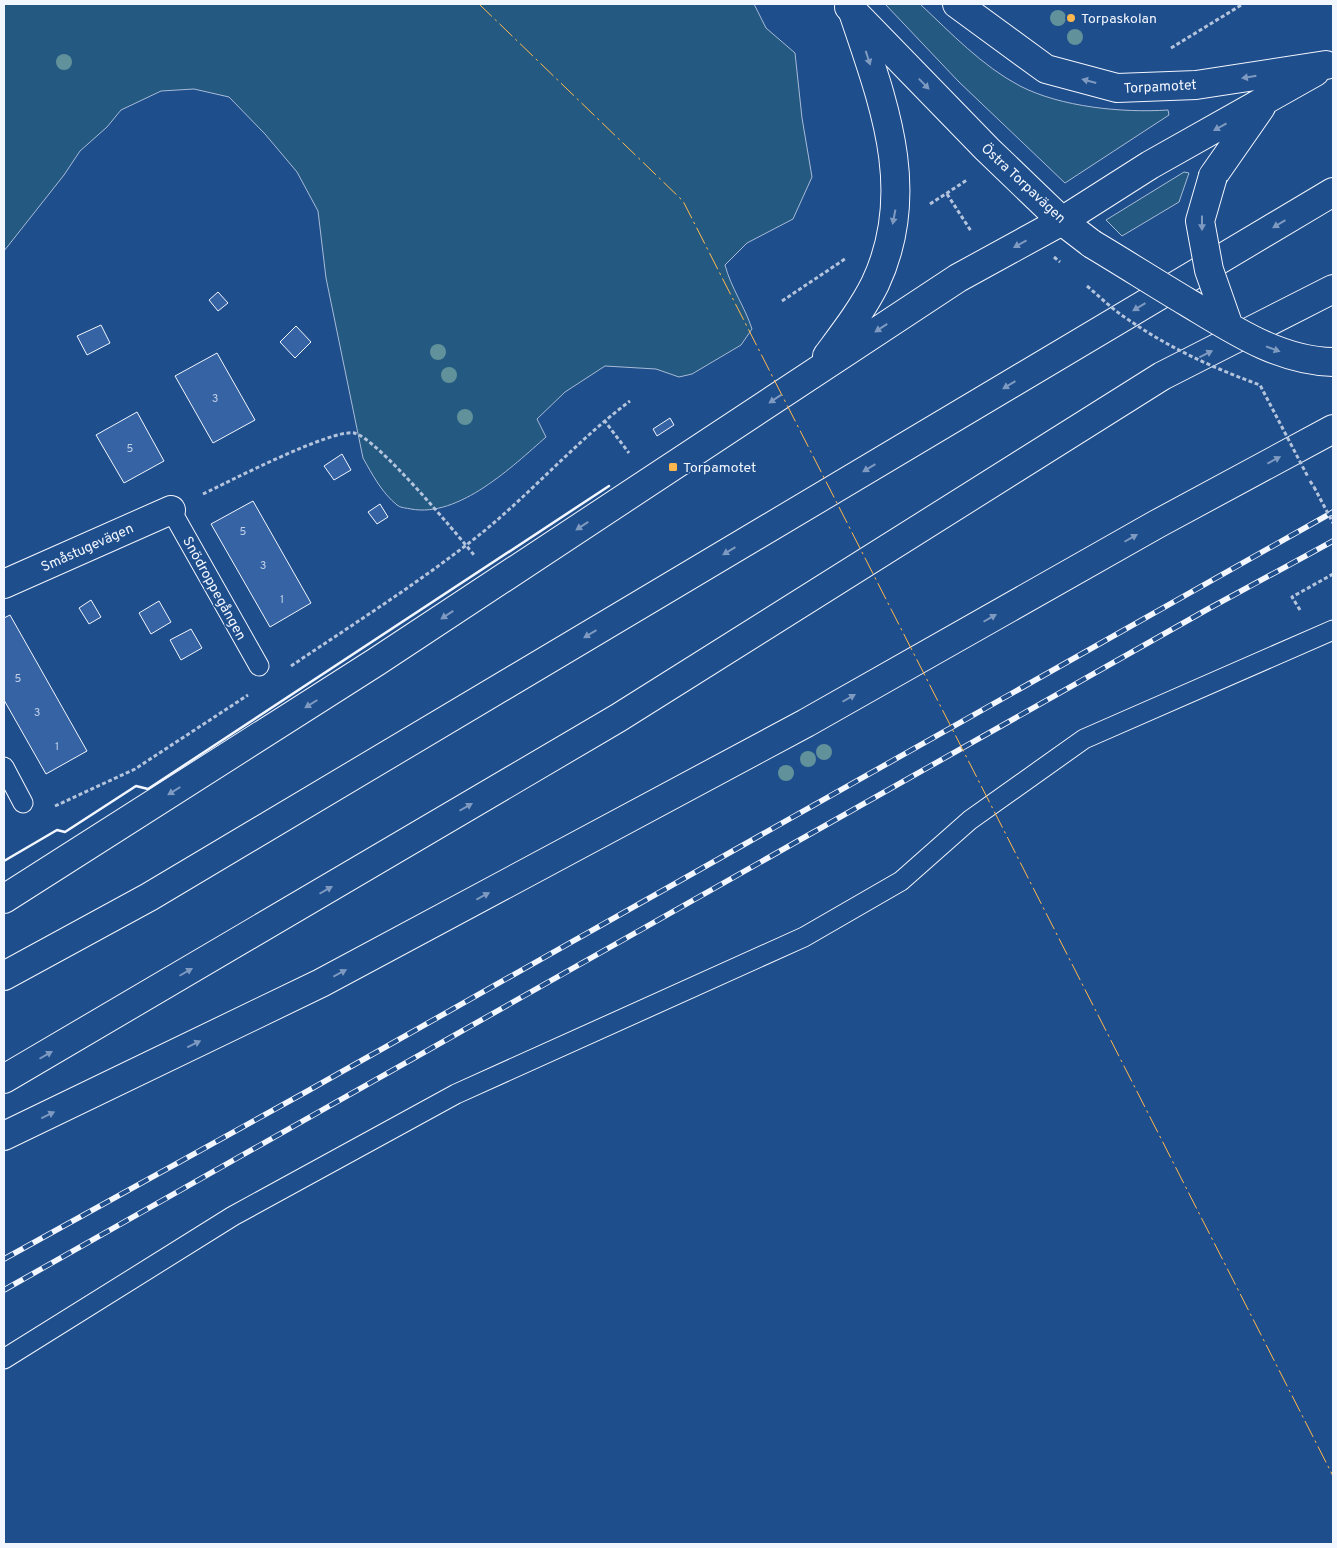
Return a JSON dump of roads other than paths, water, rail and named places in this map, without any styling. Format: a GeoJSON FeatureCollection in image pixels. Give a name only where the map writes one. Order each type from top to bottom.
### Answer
{"type":"FeatureCollection","features":[{"type":"Feature","properties":{"kind":"main road","name":"Torpamotet"},"geometry":{"type":"LineString","coordinates":[[957,4],[1046,70],[1117,88],[1196,85],[1330,63]]}},
{"type":"Feature","properties":{"kind":"main road","name":"Östra Torpavägen"},"geometry":{"type":"LineString","coordinates":[[850,8],[987,148],[1062,220],[1092,244],[1229,328]]}},
{"type":"Feature","properties":{"kind":"main road"},"geometry":{"type":"LineString","coordinates":[[815,372],[858,314],[875,283],[888,250],[897,204],[894,158],[886,111],[850,8]]}},
{"type":"Feature","properties":{"kind":"main road","name":"Torpamotet"},"geometry":{"type":"LineString","coordinates":[[4,899],[368,668],[958,278],[1062,220],[1150,165],[1263,103],[1330,63]]}},
{"type":"Feature","properties":{"kind":"main road","name":"Torpamotet"},"geometry":{"type":"LineString","coordinates":[[1229,328],[1208,270],[1200,221],[1213,176],[1263,103]]}},
{"type":"Feature","properties":{"kind":"main road"},"geometry":{"type":"LineString","coordinates":[[4,976],[149,897],[1333,192]]}},
{"type":"Feature","properties":{"kind":"main road"},"geometry":{"type":"LineString","coordinates":[[4,1080],[618,718],[1162,376],[1333,289]]}},
{"type":"Feature","properties":{"kind":"main road"},"geometry":{"type":"LineString","coordinates":[[1229,328],[1270,349],[1317,362],[1333,362]]}},
{"type":"Feature","properties":{"kind":"main road"},"geometry":{"type":"LineString","coordinates":[[4,1136],[321,983],[806,723],[1157,524],[1333,429]]}},
{"type":"Feature","properties":{"kind":"main road","name":"Småstugevägen"},"geometry":{"type":"LineString","coordinates":[[4,584],[171,510]]}},
{"type":"Feature","properties":{"kind":"lane","name":"Snödroppegången"},"geometry":{"type":"LineString","coordinates":[[171,510],[259,666]]}},
{"type":"Feature","properties":{"kind":"lane"},"geometry":{"type":"LineString","coordinates":[[4,1359],[233,1216],[456,1094],[804,937],[901,881],[970,820],[1084,739],[1333,630]]}},
{"type":"Feature","properties":{"kind":"lane"},"geometry":{"type":"LineString","coordinates":[[4,767],[23,803]]}},
{"type":"Feature","properties":{"kind":"railway"},"geometry":{"type":"LineString","coordinates":[[4,1259],[304,1093],[1333,512]]}},
{"type":"Feature","properties":{"kind":"railway"},"geometry":{"type":"LineString","coordinates":[[4,1290],[1208,609],[1333,541]]}},
{"type":"Feature","properties":{"kind":"place","name":"Torpaskolan"},"geometry":{"type":"Point","coordinates":[1071,18]}},
{"type":"Feature","properties":{"kind":"place","name":"Torpamotet"},"geometry":{"type":"Point","coordinates":[673,467]}}]}
